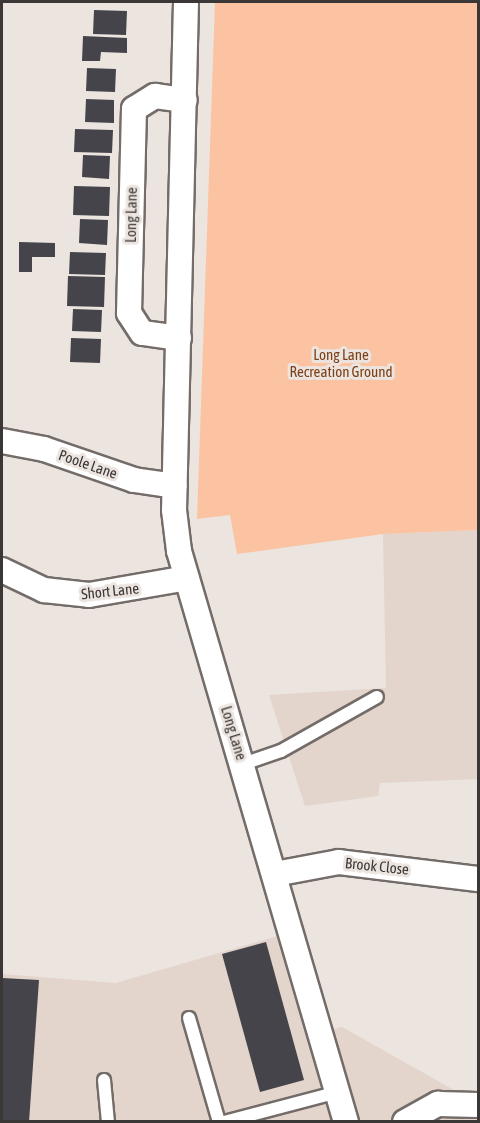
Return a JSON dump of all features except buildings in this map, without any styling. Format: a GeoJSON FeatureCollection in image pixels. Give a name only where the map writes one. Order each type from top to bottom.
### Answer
{"type":"FeatureCollection","features":[{"type":"Feature","properties":{"kind":"street","name":"Long Lane"},"geometry":{"type":"LineString","coordinates":[[186,2],[175,520],[187,578],[346,1122]]}},
{"type":"Feature","properties":{"kind":"street","name":"Long Lane"},"geometry":{"type":"LineString","coordinates":[[179,338],[142,333],[129,313],[134,109],[155,96],[185,100]]}},
{"type":"Feature","properties":{"kind":"street","name":"Poole Lane"},"geometry":{"type":"LineString","coordinates":[[2,441],[44,449],[134,480],[175,486]]}},
{"type":"Feature","properties":{"kind":"street","name":"Short Lane"},"geometry":{"type":"LineString","coordinates":[[2,570],[44,590],[89,596],[187,578]]}},
{"type":"Feature","properties":{"kind":"street","name":"Brook Close"},"geometry":{"type":"LineString","coordinates":[[275,874],[339,862],[478,879]]}},
{"type":"Feature","properties":{"kind":"street"},"geometry":{"type":"LineString","coordinates":[[405,1122],[438,1104],[478,1104]]}},
{"type":"Feature","properties":{"kind":"lane"},"geometry":{"type":"LineString","coordinates":[[243,764],[281,751],[377,697]]}},
{"type":"Feature","properties":{"kind":"lane"},"geometry":{"type":"LineString","coordinates":[[189,1018],[221,1122],[338,1092]]}},
{"type":"Feature","properties":{"kind":"lane"},"geometry":{"type":"LineString","coordinates":[[104,1080],[108,1122]]}},
{"type":"Feature","properties":{"kind":"shaded area"},"geometry":{"type":"Polygon","coordinates":[[[478,530],[478,779],[380,783],[378,796],[305,806],[269,695],[386,688],[383,534],[478,530]]]}},
{"type":"Feature","properties":{"kind":"shaded area"},"geometry":{"type":"Polygon","coordinates":[[[281,935],[308,1035],[342,1027],[461,1094],[478,1096],[478,1121],[2,1121],[2,974],[116,983],[281,935]]]}},
{"type":"Feature","properties":{"kind":"green space","name":"Long Lane Recreation Ground"},"geometry":{"type":"Polygon","coordinates":[[[215,2],[478,2],[478,530],[383,534],[237,554],[230,515],[197,519],[215,2]]]}}]}
